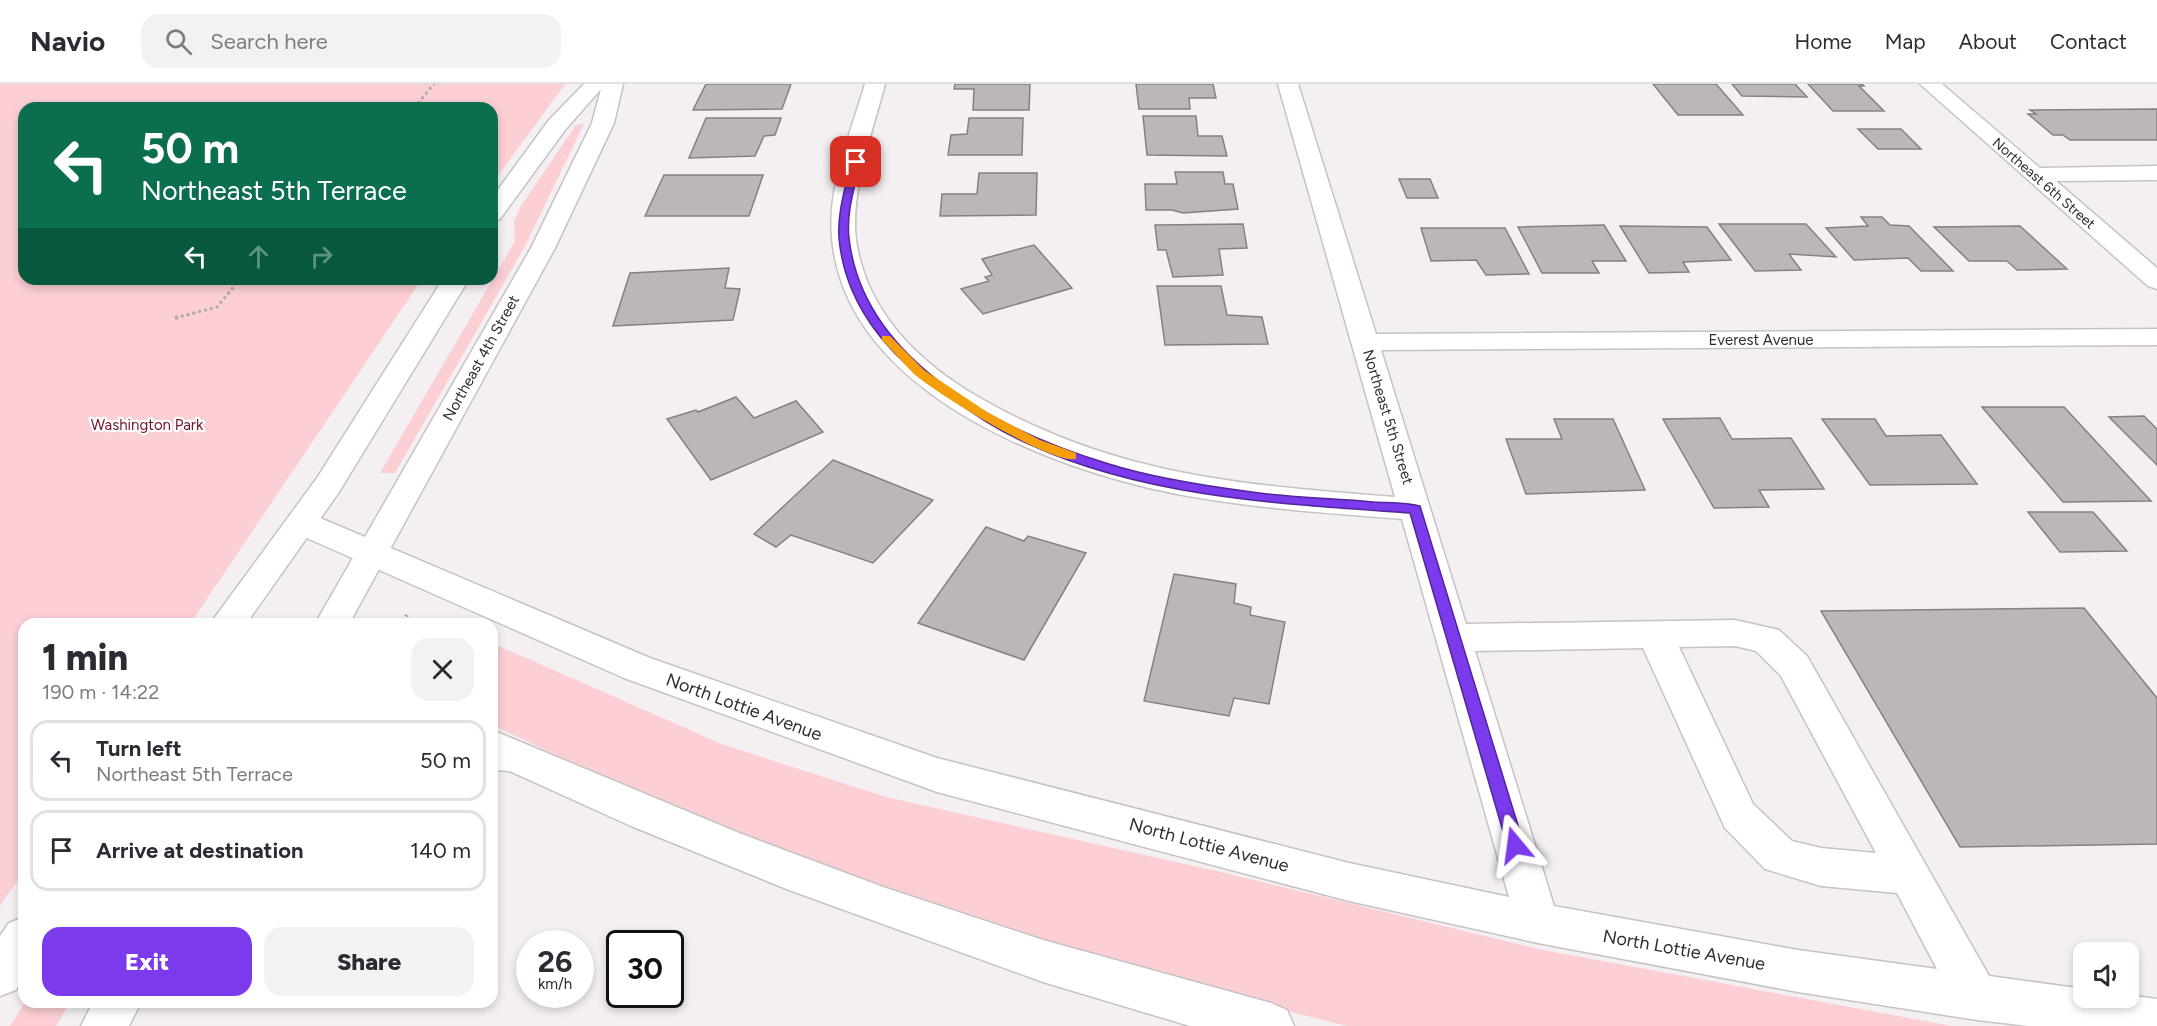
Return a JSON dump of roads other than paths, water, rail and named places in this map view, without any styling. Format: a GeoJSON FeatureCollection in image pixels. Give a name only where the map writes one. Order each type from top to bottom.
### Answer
{"type":"FeatureCollection","features":[{"type":"Feature","properties":{"kind":"street"},"geometry":{"type":"LineString","coordinates":[[498,206],[557,125],[595,84]]}},
{"type":"Feature","properties":{"kind":"street","name":"Northeast 4th Street"},"geometry":{"type":"LineString","coordinates":[[335,618],[543,248],[603,123],[613,84]]}},
{"type":"Feature","properties":{"kind":"street"},"geometry":{"type":"LineString","coordinates":[[875,84],[846,210],[844,236],[849,267],[872,317],[898,353],[920,372],[983,414],[1035,442],[1107,468],[1252,497],[1415,509]]}},
{"type":"Feature","properties":{"kind":"street","name":"Northeast 5th Street"},"geometry":{"type":"LineString","coordinates":[[1288,84],[1538,923]]}},
{"type":"Feature","properties":{"kind":"street","name":"Northeast 6th Street"},"geometry":{"type":"LineString","coordinates":[[1930,84],[2157,281]]}},
{"type":"Feature","properties":{"kind":"street"},"geometry":{"type":"LineString","coordinates":[[2035,175],[2157,173]]}},
{"type":"Feature","properties":{"kind":"street"},"geometry":{"type":"LineString","coordinates":[[231,618],[331,482],[452,285]]}},
{"type":"Feature","properties":{"kind":"street","name":"Everest Avenue"},"geometry":{"type":"LineString","coordinates":[[1365,342],[2157,337]]}},
{"type":"Feature","properties":{"kind":"street","name":"North Lottie Avenue"},"geometry":{"type":"LineString","coordinates":[[302,523],[637,668],[937,775],[1349,882],[1538,923],[1798,971],[1977,998],[2080,1019],[2157,1022]]}},
{"type":"Feature","properties":{"kind":"street"},"geometry":{"type":"LineString","coordinates":[[1454,638],[1735,633],[1767,640],[1794,666],[1977,998]]}},
{"type":"Feature","properties":{"kind":"street"},"geometry":{"type":"LineString","coordinates":[[1655,634],[1739,816],[1780,856],[1821,867],[1910,875]]}},
{"type":"Feature","properties":{"kind":"street"},"geometry":{"type":"LineString","coordinates":[[498,752],[706,838],[930,923],[1122,985],[1271,1026]]}},
{"type":"Feature","properties":{"kind":"street"},"geometry":{"type":"LineString","coordinates":[[0,975],[18,946]]}},
{"type":"Feature","properties":{"kind":"street"},"geometry":{"type":"LineString","coordinates":[[105,1026],[115,1008]]}},
{"type":"Feature","properties":{"kind":"park label","name":"Washington Park"},"geometry":{"type":"Point","coordinates":[147,425]}}]}
